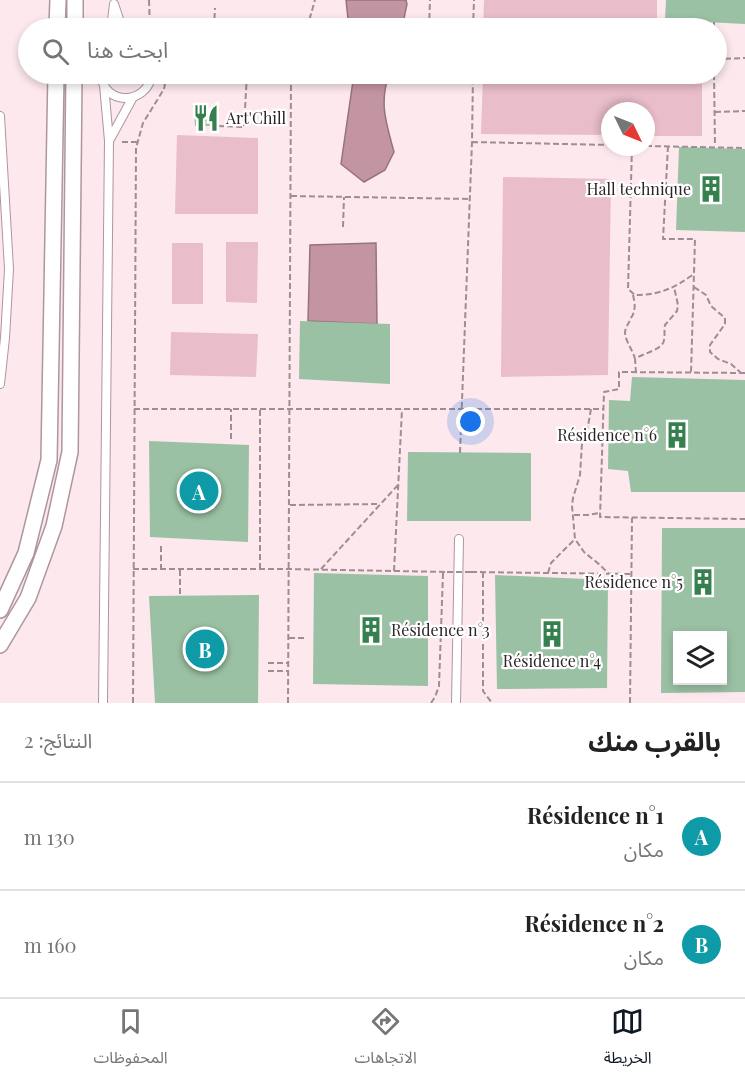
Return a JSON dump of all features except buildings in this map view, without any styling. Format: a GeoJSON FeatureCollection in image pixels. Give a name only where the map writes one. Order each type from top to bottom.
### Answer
{"type":"FeatureCollection","features":[{"type":"Feature","properties":{"kind":"street"},"geometry":{"type":"LineString","coordinates":[[57,18],[58,0]]}},
{"type":"Feature","properties":{"kind":"street"},"geometry":{"type":"LineString","coordinates":[[75,0],[75,18]]}},
{"type":"Feature","properties":{"kind":"street"},"geometry":{"type":"LineString","coordinates":[[0,610],[26,553],[49,460],[57,84]]}},
{"type":"Feature","properties":{"kind":"street"},"geometry":{"type":"LineString","coordinates":[[0,645],[28,598],[51,536],[70,452],[74,84]]}},
{"type":"Feature","properties":{"kind":"lane"},"geometry":{"type":"LineString","coordinates":[[112,18],[114,2]]}},
{"type":"Feature","properties":{"kind":"lane"},"geometry":{"type":"LineString","coordinates":[[114,2],[119,18]]}},
{"type":"Feature","properties":{"kind":"lane"},"geometry":{"type":"LineString","coordinates":[[104,85],[109,92],[125,98],[141,94],[149,84]]}},
{"type":"Feature","properties":{"kind":"lane"},"geometry":{"type":"LineString","coordinates":[[103,703],[109,141],[104,85]]}},
{"type":"Feature","properties":{"kind":"lane"},"geometry":{"type":"LineString","coordinates":[[109,141],[133,97]]}},
{"type":"Feature","properties":{"kind":"lane"},"geometry":{"type":"LineString","coordinates":[[0,116],[9,269],[0,384]]}},
{"type":"Feature","properties":{"kind":"lane"},"geometry":{"type":"LineString","coordinates":[[456,703],[459,540]]}},
{"type":"Feature","properties":{"kind":"path"},"geometry":{"type":"LineString","coordinates":[[149,0],[150,18]]}},
{"type":"Feature","properties":{"kind":"path"},"geometry":{"type":"LineString","coordinates":[[310,18],[315,0]]}},
{"type":"Feature","properties":{"kind":"path"},"geometry":{"type":"LineString","coordinates":[[429,18],[430,0]]}},
{"type":"Feature","properties":{"kind":"path"},"geometry":{"type":"LineString","coordinates":[[474,0],[474,18]]}},
{"type":"Feature","properties":{"kind":"path"},"geometry":{"type":"LineString","coordinates":[[214,18],[215,8]]}},
{"type":"Feature","properties":{"kind":"path"},"geometry":{"type":"LineString","coordinates":[[727,59],[745,58]]}},
{"type":"Feature","properties":{"kind":"path"},"geometry":{"type":"LineString","coordinates":[[133,703],[137,142],[143,123],[165,84]]}},
{"type":"Feature","properties":{"kind":"path"},"geometry":{"type":"LineString","coordinates":[[218,126],[243,128],[246,84]]}},
{"type":"Feature","properties":{"kind":"path"},"geometry":{"type":"LineString","coordinates":[[288,703],[291,84]]}},
{"type":"Feature","properties":{"kind":"path"},"geometry":{"type":"LineString","coordinates":[[460,453],[473,84]]}},
{"type":"Feature","properties":{"kind":"path"},"geometry":{"type":"LineString","coordinates":[[714,84],[715,147]]}},
{"type":"Feature","properties":{"kind":"path"},"geometry":{"type":"LineString","coordinates":[[714,112],[745,111]]}},
{"type":"Feature","properties":{"kind":"path"},"geometry":{"type":"LineString","coordinates":[[109,141],[137,142]]}},
{"type":"Feature","properties":{"kind":"path"},"geometry":{"type":"LineString","coordinates":[[472,142],[601,145]]}},
{"type":"Feature","properties":{"kind":"path"},"geometry":{"type":"LineString","coordinates":[[655,146],[745,148]]}},
{"type":"Feature","properties":{"kind":"path"},"geometry":{"type":"LineString","coordinates":[[668,146],[663,239],[695,239],[691,373]]}},
{"type":"Feature","properties":{"kind":"path"},"geometry":{"type":"LineString","coordinates":[[632,156],[628,289],[635,306],[625,332],[635,359],[636,373]]}},
{"type":"Feature","properties":{"kind":"path"},"geometry":{"type":"LineString","coordinates":[[291,196],[470,199]]}},
{"type":"Feature","properties":{"kind":"path"},"geometry":{"type":"LineString","coordinates":[[343,227],[344,197]]}},
{"type":"Feature","properties":{"kind":"path"},"geometry":{"type":"LineString","coordinates":[[632,294],[654,294],[674,287],[694,274]]}},
{"type":"Feature","properties":{"kind":"path"},"geometry":{"type":"LineString","coordinates":[[693,286],[706,295],[711,306],[725,318],[725,324],[710,345],[710,352],[743,374]]}},
{"type":"Feature","properties":{"kind":"path"},"geometry":{"type":"LineString","coordinates":[[635,359],[663,345],[665,325],[678,308],[674,287]]}},
{"type":"Feature","properties":{"kind":"path"},"geometry":{"type":"LineString","coordinates":[[743,374],[619,372],[619,388],[604,392],[600,517],[745,519]]}},
{"type":"Feature","properties":{"kind":"path"},"geometry":{"type":"LineString","coordinates":[[135,409],[603,409]]}},
{"type":"Feature","properties":{"kind":"path"},"geometry":{"type":"LineString","coordinates":[[231,409],[231,439]]}},
{"type":"Feature","properties":{"kind":"path"},"geometry":{"type":"LineString","coordinates":[[260,409],[260,569]]}},
{"type":"Feature","properties":{"kind":"path"},"geometry":{"type":"LineString","coordinates":[[394,571],[402,409]]}},
{"type":"Feature","properties":{"kind":"path"},"geometry":{"type":"LineString","coordinates":[[591,409],[580,451],[580,475],[573,498],[575,539],[584,552],[609,574]]}},
{"type":"Feature","properties":{"kind":"path"},"geometry":{"type":"LineString","coordinates":[[320,570],[398,485]]}},
{"type":"Feature","properties":{"kind":"path"},"geometry":{"type":"LineString","coordinates":[[289,505],[380,504]]}},
{"type":"Feature","properties":{"kind":"path"},"geometry":{"type":"LineString","coordinates":[[573,515],[600,513]]}},
{"type":"Feature","properties":{"kind":"path"},"geometry":{"type":"LineString","coordinates":[[630,703],[632,518]]}},
{"type":"Feature","properties":{"kind":"path"},"geometry":{"type":"LineString","coordinates":[[548,573],[551,563],[575,539]]}},
{"type":"Feature","properties":{"kind":"path"},"geometry":{"type":"LineString","coordinates":[[161,546],[161,569]]}},
{"type":"Feature","properties":{"kind":"path"},"geometry":{"type":"LineString","coordinates":[[134,569],[632,574]]}},
{"type":"Feature","properties":{"kind":"path"},"geometry":{"type":"LineString","coordinates":[[180,569],[180,594]]}},
{"type":"Feature","properties":{"kind":"path"},"geometry":{"type":"LineString","coordinates":[[431,703],[439,687],[443,572]]}},
{"type":"Feature","properties":{"kind":"path"},"geometry":{"type":"LineString","coordinates":[[483,572],[483,691],[492,703]]}},
{"type":"Feature","properties":{"kind":"path"},"geometry":{"type":"LineString","coordinates":[[288,638],[304,638]]}},
{"type":"Feature","properties":{"kind":"path"},"geometry":{"type":"LineString","coordinates":[[268,663],[288,663]]}},
{"type":"Feature","properties":{"kind":"path"},"geometry":{"type":"LineString","coordinates":[[268,671],[288,671]]}},
{"type":"Feature","properties":{"kind":"shaded area"},"geometry":{"type":"Polygon","coordinates":[[[346,0],[406,0],[404,18],[348,18],[346,0]]]}},
{"type":"Feature","properties":{"kind":"shaded area"},"geometry":{"type":"Polygon","coordinates":[[[484,0],[657,0],[657,18],[483,18],[484,0]]]}},
{"type":"Feature","properties":{"kind":"shaded area"},"geometry":{"type":"Polygon","coordinates":[[[353,84],[386,84],[384,95],[386,122],[394,152],[385,170],[364,182],[341,164],[353,84]]]}},
{"type":"Feature","properties":{"kind":"shaded area"},"geometry":{"type":"Polygon","coordinates":[[[483,84],[702,84],[702,136],[655,136],[655,102],[601,102],[601,135],[481,134],[483,84]]]}},
{"type":"Feature","properties":{"kind":"shaded area"},"geometry":{"type":"Polygon","coordinates":[[[177,135],[258,138],[258,214],[175,214],[177,135]]]}},
{"type":"Feature","properties":{"kind":"shaded area"},"geometry":{"type":"Polygon","coordinates":[[[503,177],[611,179],[608,375],[501,377],[503,177]]]}},
{"type":"Feature","properties":{"kind":"shaded area"},"geometry":{"type":"Polygon","coordinates":[[[226,242],[258,242],[257,303],[226,302],[226,242]]]}},
{"type":"Feature","properties":{"kind":"shaded area"},"geometry":{"type":"Polygon","coordinates":[[[172,243],[203,243],[203,304],[172,304],[172,243]]]}},
{"type":"Feature","properties":{"kind":"shaded area"},"geometry":{"type":"Polygon","coordinates":[[[376,243],[377,324],[308,321],[310,245],[376,243]]]}},
{"type":"Feature","properties":{"kind":"shaded area"},"geometry":{"type":"Polygon","coordinates":[[[171,332],[258,334],[256,377],[170,375],[171,332]]]}},
{"type":"Feature","properties":{"kind":"place","name":"Art'Chill"},"geometry":{"type":"Point","coordinates":[206,118]}},
{"type":"Feature","properties":{"kind":"place","name":"Hall technique"},"geometry":{"type":"Point","coordinates":[711,189]}},
{"type":"Feature","properties":{"kind":"place","name":"Résidence n°6"},"geometry":{"type":"Point","coordinates":[677,435]}},
{"type":"Feature","properties":{"kind":"place","name":"Résidence n°1"},"geometry":{"type":"Point","coordinates":[199,491]}},
{"type":"Feature","properties":{"kind":"place","name":"Résidence n°5"},"geometry":{"type":"Point","coordinates":[703,582]}},
{"type":"Feature","properties":{"kind":"place","name":"Résidence n°3"},"geometry":{"type":"Point","coordinates":[371,630]}},
{"type":"Feature","properties":{"kind":"place","name":"Résidence n°4"},"geometry":{"type":"Point","coordinates":[552,634]}},
{"type":"Feature","properties":{"kind":"place","name":"Résidence n°2"},"geometry":{"type":"Point","coordinates":[205,649]}}]}
